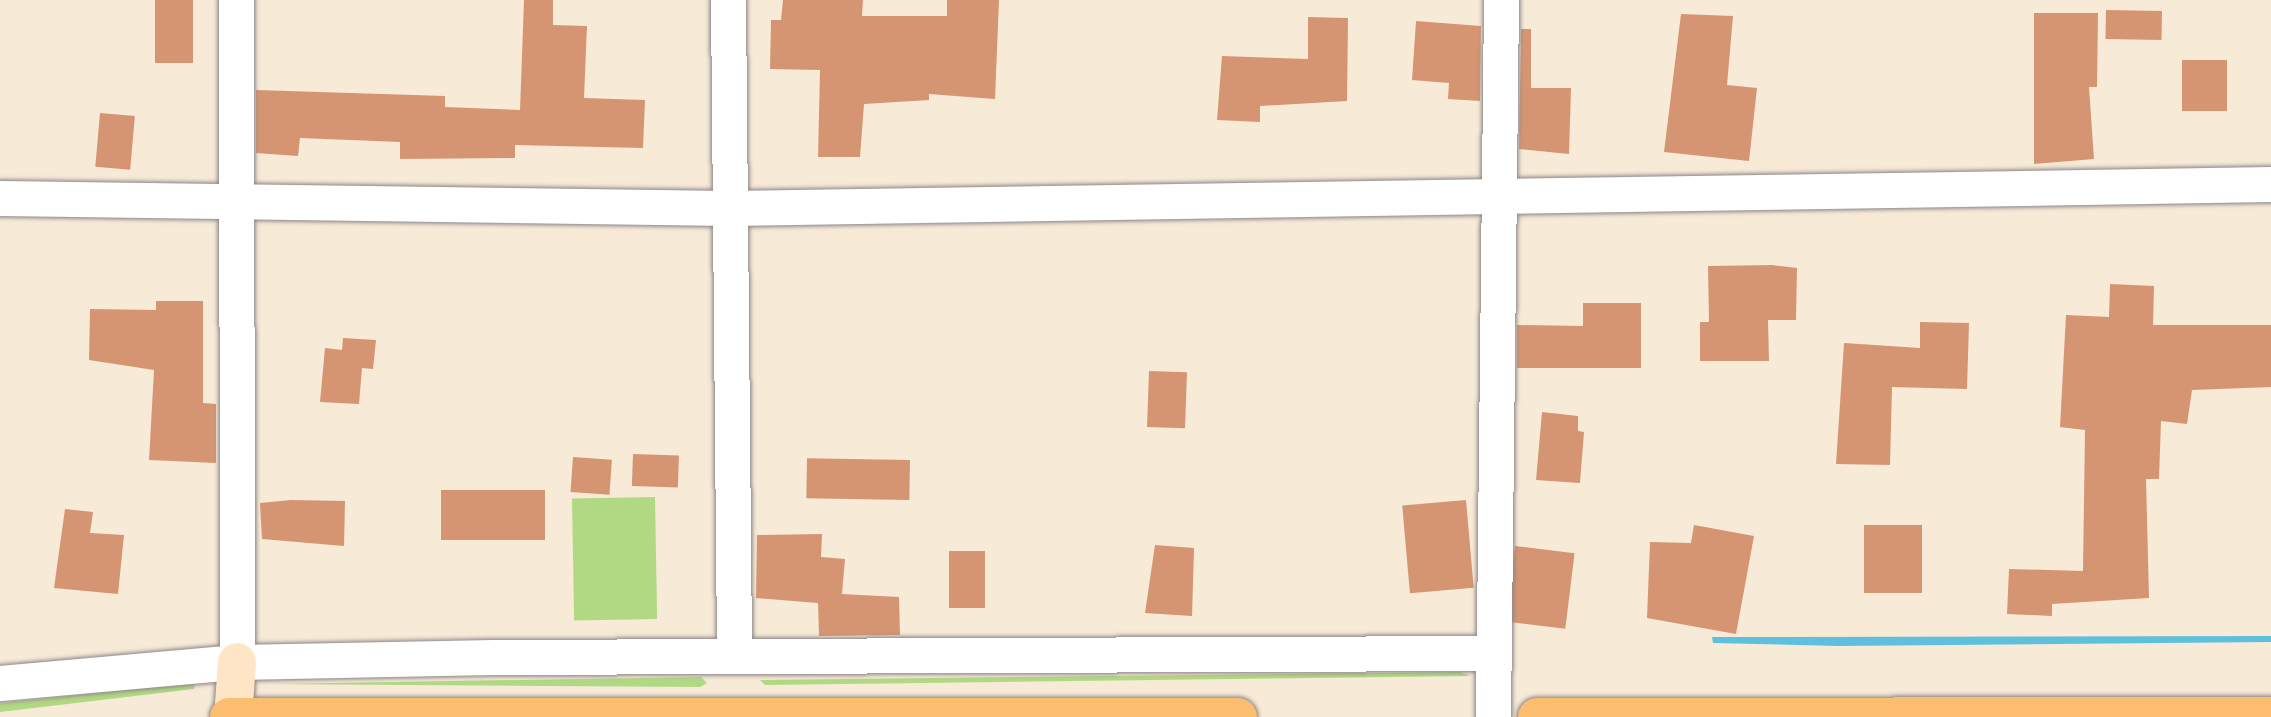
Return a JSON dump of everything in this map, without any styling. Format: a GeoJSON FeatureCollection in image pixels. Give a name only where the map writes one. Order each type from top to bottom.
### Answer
{"type":"FeatureCollection","features":[{"type":"Feature","properties":{"kind":"highway"},"geometry":{"type":"LineString","coordinates":[[1537,717],[2271,716]]}},
{"type":"Feature","properties":{"kind":"highway"},"geometry":{"type":"LineString","coordinates":[[231,717],[1238,717]]}},
{"type":"Feature","properties":{"kind":"street"},"geometry":{"type":"LineString","coordinates":[[231,717],[237,662],[236,0]]}},
{"type":"Feature","properties":{"kind":"street"},"geometry":{"type":"LineString","coordinates":[[728,0],[734,654]]}},
{"type":"Feature","properties":{"kind":"street"},"geometry":{"type":"LineString","coordinates":[[1493,717],[1501,194],[1501,0]]}},
{"type":"Feature","properties":{"kind":"street"},"geometry":{"type":"LineString","coordinates":[[0,198],[730,208],[2271,184]]}},
{"type":"Feature","properties":{"kind":"street"},"geometry":{"type":"LineString","coordinates":[[0,683],[237,662],[734,654],[1494,653]]}},
{"type":"Feature","properties":{"kind":"green space"},"geometry":{"type":"Polygon","coordinates":[[[655,497],[657,619],[574,620],[572,498],[655,497]]]}},
{"type":"Feature","properties":{"kind":"green space"},"geometry":{"type":"Polygon","coordinates":[[[1461,672],[1470,676],[765,685],[760,680],[1461,672]]]}},
{"type":"Feature","properties":{"kind":"green space"},"geometry":{"type":"Polygon","coordinates":[[[701,677],[707,683],[700,687],[272,684],[701,677]]]}},
{"type":"Feature","properties":{"kind":"green space"},"geometry":{"type":"Polygon","coordinates":[[[195,683],[194,689],[0,712],[0,703],[195,683]]]}},
{"type":"Feature","properties":{"kind":"water"},"geometry":{"type":"Polygon","coordinates":[[[2271,636],[2271,642],[1839,646],[1713,643],[1712,637],[2271,636]]]}},
{"type":"Feature","properties":{"kind":"building"},"geometry":{"type":"Polygon","coordinates":[[[155,0],[193,0],[193,63],[155,63],[155,0]]]}},
{"type":"Feature","properties":{"kind":"building"},"geometry":{"type":"Polygon","coordinates":[[[524,0],[553,0],[553,25],[587,26],[584,98],[645,100],[643,148],[515,145],[515,158],[400,159],[400,142],[300,138],[298,156],[256,153],[256,90],[445,96],[445,107],[520,110],[524,0]]]}},
{"type":"Feature","properties":{"kind":"building"},"geometry":{"type":"Polygon","coordinates":[[[783,0],[863,0],[862,16],[947,16],[947,0],[999,0],[995,99],[929,94],[929,100],[864,104],[860,157],[818,157],[820,70],[770,69],[771,20],[781,20],[783,0]]]}},
{"type":"Feature","properties":{"kind":"building"},"geometry":{"type":"Polygon","coordinates":[[[2106,10],[2162,11],[2161,40],[2105,39],[2106,10]]]}},
{"type":"Feature","properties":{"kind":"building"},"geometry":{"type":"Polygon","coordinates":[[[2034,13],[2098,13],[2097,87],[2089,87],[2094,159],[2034,164],[2034,13]]]}},
{"type":"Feature","properties":{"kind":"building"},"geometry":{"type":"Polygon","coordinates":[[[1681,14],[1733,16],[1727,85],[1757,88],[1749,161],[1664,152],[1681,14]]]}},
{"type":"Feature","properties":{"kind":"building"},"geometry":{"type":"Polygon","coordinates":[[[1308,17],[1348,18],[1347,101],[1260,106],[1260,122],[1217,120],[1222,56],[1308,59],[1308,17]]]}},
{"type":"Feature","properties":{"kind":"building"},"geometry":{"type":"Polygon","coordinates":[[[1416,21],[1481,26],[1480,101],[1448,99],[1449,83],[1412,80],[1416,21]]]}},
{"type":"Feature","properties":{"kind":"building"},"geometry":{"type":"Polygon","coordinates":[[[1521,29],[1531,29],[1531,88],[1571,88],[1569,154],[1519,149],[1521,29]]]}},
{"type":"Feature","properties":{"kind":"building"},"geometry":{"type":"Polygon","coordinates":[[[2182,60],[2227,60],[2227,111],[2182,111],[2182,60]]]}},
{"type":"Feature","properties":{"kind":"building"},"geometry":{"type":"Polygon","coordinates":[[[100,113],[135,116],[130,170],[95,167],[100,113]]]}},
{"type":"Feature","properties":{"kind":"building"},"geometry":{"type":"Polygon","coordinates":[[[1772,265],[1797,268],[1796,320],[1768,320],[1769,361],[1700,361],[1700,322],[1709,322],[1708,266],[1772,265]]]}},
{"type":"Feature","properties":{"kind":"building"},"geometry":{"type":"Polygon","coordinates":[[[2110,284],[2154,286],[2153,325],[2271,325],[2271,387],[2192,390],[2187,424],[2161,421],[2159,479],[2146,479],[2149,598],[2052,604],[2052,616],[2007,614],[2009,569],[2083,571],[2085,430],[2060,427],[2066,315],[2109,317],[2110,284]]]}},
{"type":"Feature","properties":{"kind":"building"},"geometry":{"type":"Polygon","coordinates":[[[156,301],[203,301],[203,403],[216,404],[216,463],[149,460],[154,370],[89,360],[90,309],[156,310],[156,301]]]}},
{"type":"Feature","properties":{"kind":"building"},"geometry":{"type":"Polygon","coordinates":[[[1583,303],[1641,303],[1641,368],[1517,368],[1517,325],[1583,326],[1583,303]]]}},
{"type":"Feature","properties":{"kind":"building"},"geometry":{"type":"Polygon","coordinates":[[[1920,322],[1969,323],[1967,389],[1892,387],[1890,465],[1836,464],[1844,343],[1920,348],[1920,322]]]}},
{"type":"Feature","properties":{"kind":"building"},"geometry":{"type":"Polygon","coordinates":[[[343,338],[376,340],[373,369],[362,368],[359,404],[320,402],[325,348],[342,350],[343,338]]]}},
{"type":"Feature","properties":{"kind":"building"},"geometry":{"type":"Polygon","coordinates":[[[1149,371],[1187,372],[1185,428],[1147,427],[1149,371]]]}},
{"type":"Feature","properties":{"kind":"building"},"geometry":{"type":"Polygon","coordinates":[[[1542,412],[1578,416],[1578,431],[1584,432],[1580,483],[1536,480],[1542,412]]]}},
{"type":"Feature","properties":{"kind":"building"},"geometry":{"type":"Polygon","coordinates":[[[633,454],[679,456],[678,488],[632,486],[633,454]]]}},
{"type":"Feature","properties":{"kind":"building"},"geometry":{"type":"Polygon","coordinates":[[[573,457],[612,460],[609,495],[571,492],[573,457]]]}},
{"type":"Feature","properties":{"kind":"building"},"geometry":{"type":"Polygon","coordinates":[[[807,458],[910,460],[909,500],[806,498],[807,458]]]}},
{"type":"Feature","properties":{"kind":"building"},"geometry":{"type":"Polygon","coordinates":[[[441,490],[545,490],[545,540],[441,540],[441,490]]]}},
{"type":"Feature","properties":{"kind":"building"},"geometry":{"type":"Polygon","coordinates":[[[291,500],[345,501],[344,546],[262,539],[260,503],[291,500]]]}},
{"type":"Feature","properties":{"kind":"building"},"geometry":{"type":"Polygon","coordinates":[[[1466,500],[1474,588],[1410,593],[1402,506],[1466,500]]]}},
{"type":"Feature","properties":{"kind":"building"},"geometry":{"type":"Polygon","coordinates":[[[65,509],[93,512],[90,533],[124,535],[118,594],[54,588],[65,509]]]}},
{"type":"Feature","properties":{"kind":"building"},"geometry":{"type":"Polygon","coordinates":[[[1694,525],[1754,536],[1736,634],[1647,618],[1650,542],[1691,543],[1694,525]]]}},
{"type":"Feature","properties":{"kind":"building"},"geometry":{"type":"Polygon","coordinates":[[[1864,525],[1922,525],[1922,593],[1864,593],[1864,525]]]}},
{"type":"Feature","properties":{"kind":"building"},"geometry":{"type":"Polygon","coordinates":[[[822,534],[821,557],[845,559],[842,594],[899,597],[900,635],[819,636],[818,603],[756,598],[757,535],[822,534]]]}},
{"type":"Feature","properties":{"kind":"building"},"geometry":{"type":"Polygon","coordinates":[[[1155,545],[1194,548],[1192,616],[1145,613],[1155,545]]]}},
{"type":"Feature","properties":{"kind":"building"},"geometry":{"type":"Polygon","coordinates":[[[1515,546],[1575,553],[1565,629],[1506,621],[1515,546]]]}},
{"type":"Feature","properties":{"kind":"building"},"geometry":{"type":"Polygon","coordinates":[[[949,551],[985,551],[985,608],[949,608],[949,551]]]}}]}
